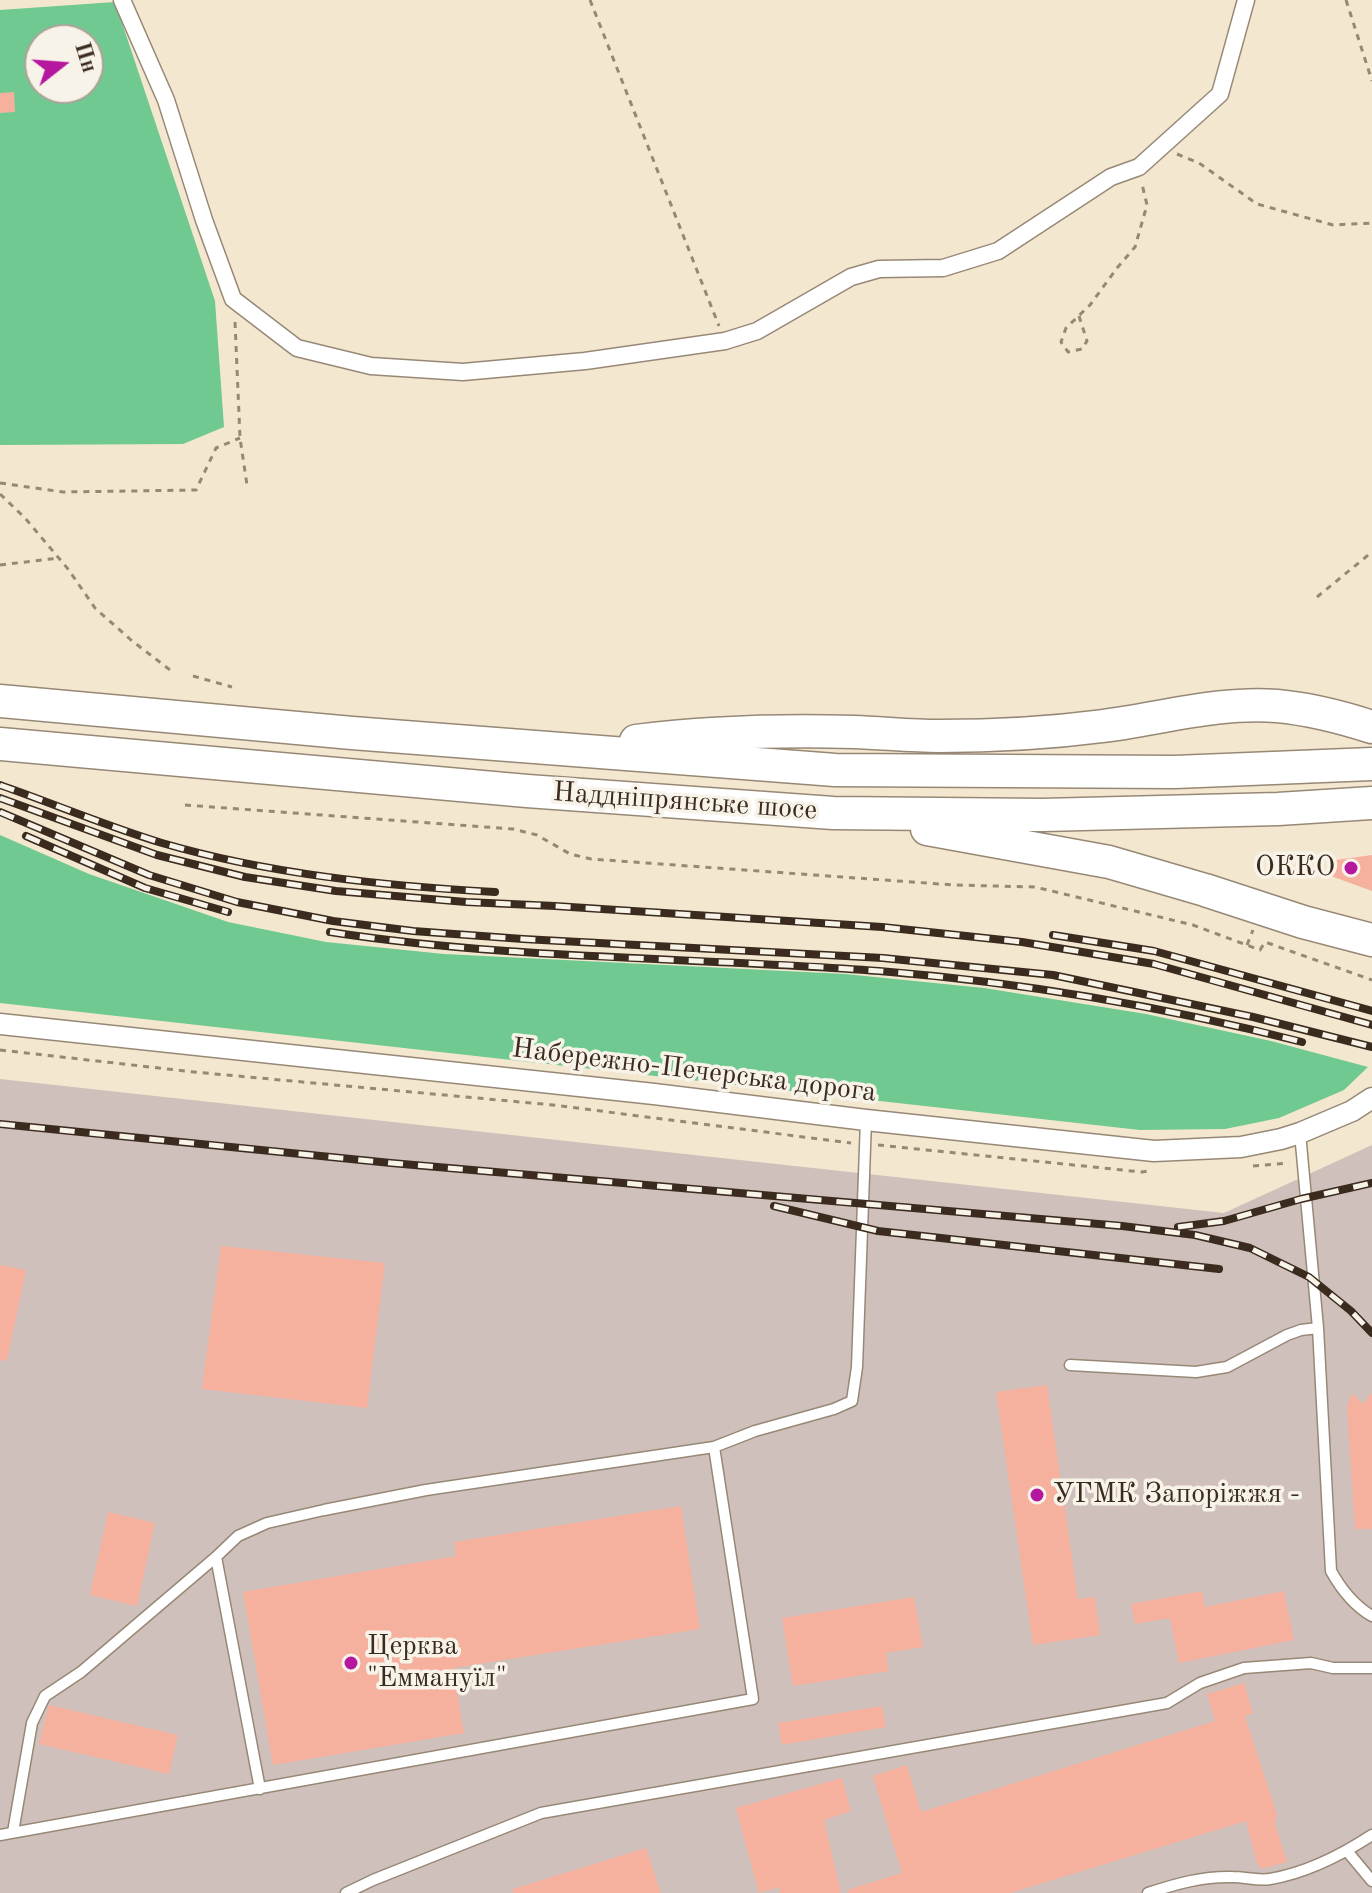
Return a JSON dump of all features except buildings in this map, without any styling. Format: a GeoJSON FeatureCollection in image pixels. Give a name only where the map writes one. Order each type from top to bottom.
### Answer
{"type":"FeatureCollection","features":[{"type":"Feature","properties":{"kind":"main road","name":"Наддніпрянське шосе"},"geometry":{"type":"LineString","coordinates":[[0,701],[352,733],[835,770],[1175,772],[1372,764]]}},
{"type":"Feature","properties":{"kind":"main road"},"geometry":{"type":"LineString","coordinates":[[566,750],[694,735],[854,732],[938,736],[1057,731],[1218,708],[1274,706],[1325,712],[1372,727]]}},
{"type":"Feature","properties":{"kind":"main road","name":"Наддніпрянське шосе"},"geometry":{"type":"LineString","coordinates":[[0,744],[527,791],[833,813],[1058,814],[1278,809],[1372,803]]}},
{"type":"Feature","properties":{"kind":"main road"},"geometry":{"type":"LineString","coordinates":[[833,813],[1109,862],[1372,940]]}},
{"type":"Feature","properties":{"kind":"street"},"geometry":{"type":"LineString","coordinates":[[122,0],[166,100],[233,299],[297,348],[371,366],[463,372],[585,361],[725,341],[757,331],[851,277],[879,269],[943,268],[998,251],[1111,177],[1139,167],[1220,94],[1246,0]]}},
{"type":"Feature","properties":{"kind":"street","name":"Набережно-Печерська дорога"},"geometry":{"type":"LineString","coordinates":[[0,1024],[1154,1151],[1241,1147],[1300,1133],[1352,1111],[1372,1098]]}},
{"type":"Feature","properties":{"kind":"lane"},"geometry":{"type":"LineString","coordinates":[[13,1832],[32,1723],[45,1696],[81,1672],[238,1536],[267,1523],[426,1490],[714,1447],[852,1401],[857,1367],[866,1120]]}},
{"type":"Feature","properties":{"kind":"lane"},"geometry":{"type":"LineString","coordinates":[[1300,1133],[1318,1328],[1331,1571],[1342,1591],[1361,1610],[1372,1616]]}},
{"type":"Feature","properties":{"kind":"lane"},"geometry":{"type":"LineString","coordinates":[[1070,1365],[1196,1372],[1227,1367],[1287,1335],[1318,1328]]}},
{"type":"Feature","properties":{"kind":"lane"},"geometry":{"type":"LineString","coordinates":[[0,1835],[753,1699],[714,1447]]}},
{"type":"Feature","properties":{"kind":"lane"},"geometry":{"type":"LineString","coordinates":[[216,1557],[260,1789]]}},
{"type":"Feature","properties":{"kind":"lane"},"geometry":{"type":"LineString","coordinates":[[346,1893],[541,1813],[1167,1703],[1200,1683],[1244,1668],[1311,1663],[1333,1668],[1372,1668]]}},
{"type":"Feature","properties":{"kind":"lane"},"geometry":{"type":"LineString","coordinates":[[1148,1893],[1187,1881],[1231,1877],[1268,1880],[1314,1866],[1372,1835]]}},
{"type":"Feature","properties":{"kind":"lane"},"geometry":{"type":"LineString","coordinates":[[1347,1851],[1372,1881]]}},
{"type":"Feature","properties":{"kind":"path"},"geometry":{"type":"LineString","coordinates":[[590,0],[725,341]]}},
{"type":"Feature","properties":{"kind":"path"},"geometry":{"type":"LineString","coordinates":[[1346,0],[1372,81]]}},
{"type":"Feature","properties":{"kind":"path"},"geometry":{"type":"LineString","coordinates":[[1162,148],[1199,163],[1257,204],[1333,225],[1372,223]]}},
{"type":"Feature","properties":{"kind":"path"},"geometry":{"type":"LineString","coordinates":[[1079,316],[1087,341],[1082,349],[1068,352],[1061,342],[1066,328],[1090,305],[1135,247],[1147,205],[1139,167]]}},
{"type":"Feature","properties":{"kind":"path"},"geometry":{"type":"LineString","coordinates":[[233,299],[240,438],[247,485]]}},
{"type":"Feature","properties":{"kind":"path"},"geometry":{"type":"LineString","coordinates":[[0,483],[63,492],[196,490],[216,448],[240,438]]}},
{"type":"Feature","properties":{"kind":"path"},"geometry":{"type":"LineString","coordinates":[[0,494],[59,558],[95,608],[174,673]]}},
{"type":"Feature","properties":{"kind":"path"},"geometry":{"type":"LineString","coordinates":[[1317,597],[1372,552]]}},
{"type":"Feature","properties":{"kind":"path"},"geometry":{"type":"LineString","coordinates":[[0,565],[59,558]]}},
{"type":"Feature","properties":{"kind":"path"},"geometry":{"type":"LineString","coordinates":[[193,676],[232,687]]}},
{"type":"Feature","properties":{"kind":"path"},"geometry":{"type":"LineString","coordinates":[[185,805],[513,829],[537,835],[570,854],[591,859],[954,885],[1035,887],[1193,925],[1260,950],[1265,942],[1372,980]]}},
{"type":"Feature","properties":{"kind":"path"},"geometry":{"type":"LineString","coordinates":[[0,1050],[553,1105],[864,1144],[1142,1172],[1156,1170]]}},
{"type":"Feature","properties":{"kind":"path"},"geometry":{"type":"LineString","coordinates":[[1245,1166],[1303,1162]]}},
{"type":"Feature","properties":{"kind":"shaded area"},"geometry":{"type":"Polygon","coordinates":[[[0,1079],[1224,1213],[1372,1145],[1372,1893],[0,1893],[0,1079]]]}},
{"type":"Feature","properties":{"kind":"green space"},"geometry":{"type":"Polygon","coordinates":[[[115,2],[215,301],[224,427],[183,444],[0,445],[0,10],[115,2]]]}},
{"type":"Feature","properties":{"kind":"green space"},"geometry":{"type":"Polygon","coordinates":[[[0,835],[89,874],[228,922],[326,942],[444,954],[845,974],[984,988],[1146,1014],[1271,1041],[1368,1067],[1344,1090],[1279,1118],[1225,1129],[1140,1130],[0,1003],[0,835]]]}},
{"type":"Feature","properties":{"kind":"railway"},"geometry":{"type":"LineString","coordinates":[[0,785],[162,843],[243,863],[369,882],[495,892]]}},
{"type":"Feature","properties":{"kind":"railway"},"geometry":{"type":"LineString","coordinates":[[0,798],[157,855],[245,877],[336,891],[466,902],[882,927],[1022,942],[1154,964],[1372,1025]]}},
{"type":"Feature","properties":{"kind":"railway"},"geometry":{"type":"LineString","coordinates":[[0,812],[149,875],[237,902],[333,921],[413,931],[523,939],[883,958],[1053,975],[1253,1017],[1372,1047]]}},
{"type":"Feature","properties":{"kind":"railway"},"geometry":{"type":"LineString","coordinates":[[26,836],[145,888],[228,912]]}},
{"type":"Feature","properties":{"kind":"railway"},"geometry":{"type":"LineString","coordinates":[[330,932],[535,953],[810,966],[932,976],[1092,998],[1302,1042]]}},
{"type":"Feature","properties":{"kind":"railway"},"geometry":{"type":"LineString","coordinates":[[1053,935],[1154,951],[1372,1011]]}},
{"type":"Feature","properties":{"kind":"railway"},"geometry":{"type":"LineString","coordinates":[[0,1124],[391,1163],[1122,1226],[1195,1235],[1250,1248],[1309,1277],[1351,1311],[1372,1333]]}},
{"type":"Feature","properties":{"kind":"railway"},"geometry":{"type":"LineString","coordinates":[[1178,1227],[1224,1221],[1372,1183]]}},
{"type":"Feature","properties":{"kind":"railway"},"geometry":{"type":"LineString","coordinates":[[774,1206],[878,1231],[1219,1269]]}},
{"type":"Feature","properties":{"kind":"place","name":"ОККО"},"geometry":{"type":"Point","coordinates":[1351,868]}},
{"type":"Feature","properties":{"kind":"place","name":"УГМК Запоріжжя -"},"geometry":{"type":"Point","coordinates":[1037,1495]}},
{"type":"Feature","properties":{"kind":"place","name":"Церква \"Еммануїл\""},"geometry":{"type":"Point","coordinates":[351,1663]}}]}
